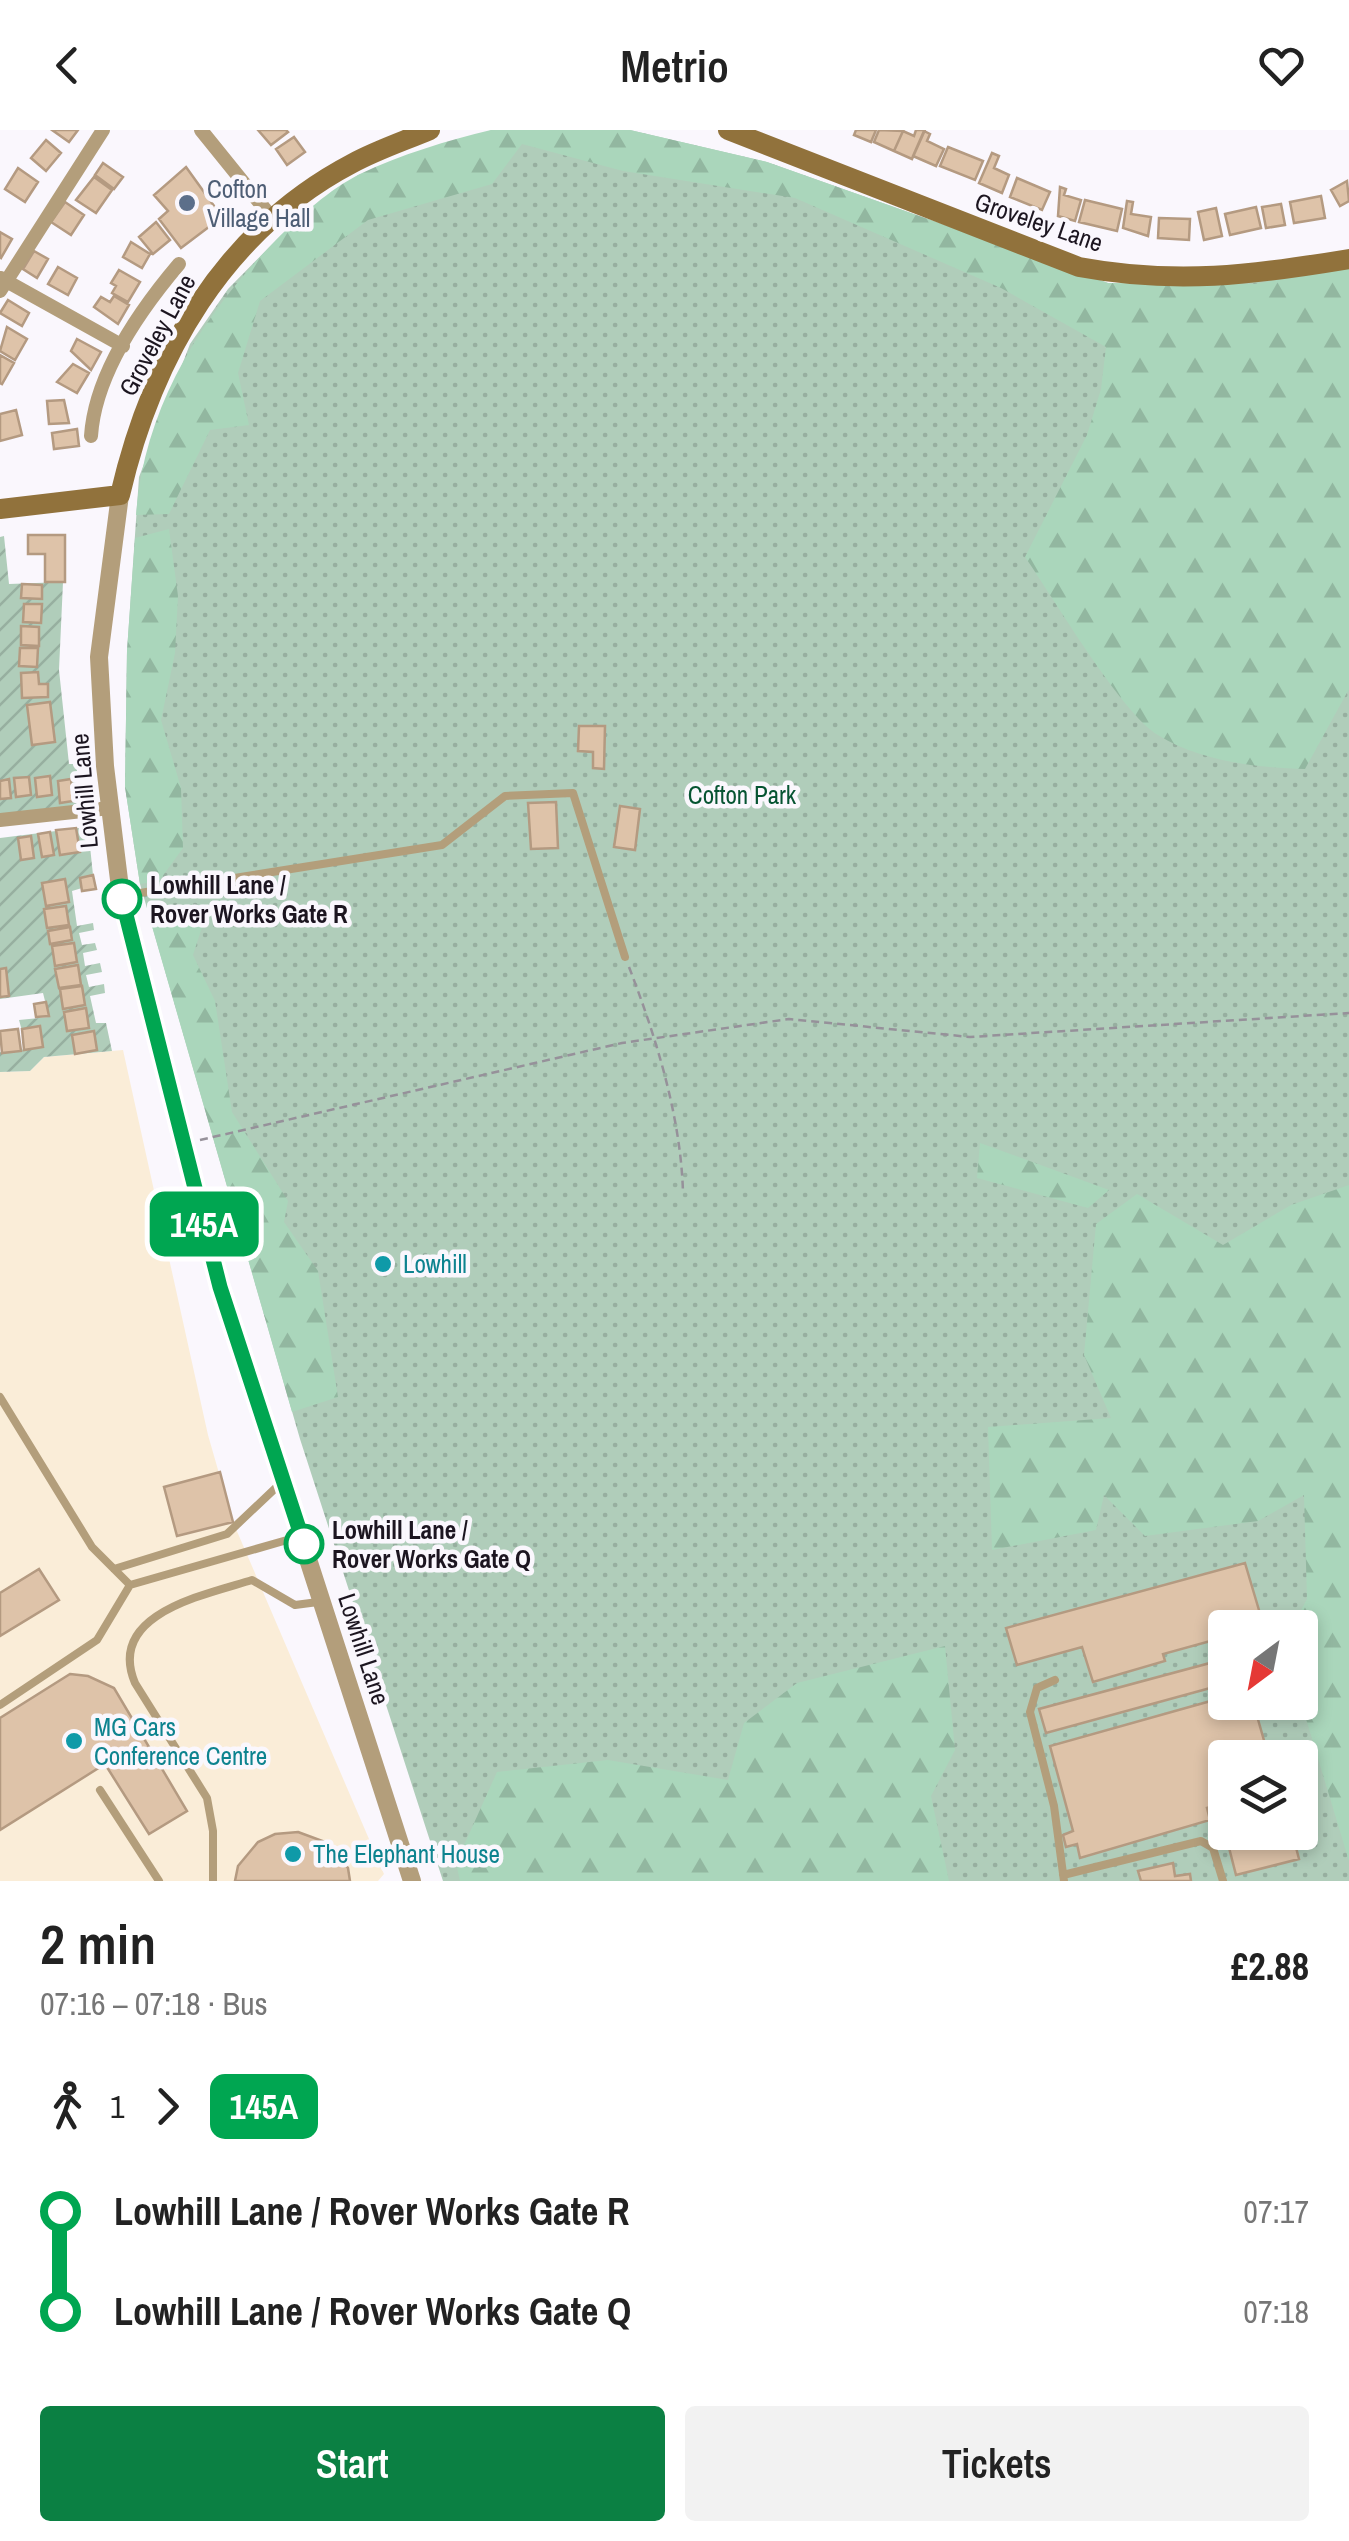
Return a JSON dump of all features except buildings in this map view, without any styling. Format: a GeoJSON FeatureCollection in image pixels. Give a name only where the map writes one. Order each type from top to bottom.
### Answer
{"type":"FeatureCollection","features":[{"type":"Feature","properties":{"kind":"main road","name":"Groveley Lane"},"geometry":{"type":"LineString","coordinates":[[120,495],[147,402],[179,336],[220,271],[272,218],[353,163],[430,130]]}},
{"type":"Feature","properties":{"kind":"main road","name":"Groveley Lane"},"geometry":{"type":"LineString","coordinates":[[728,130],[1079,267],[1136,277],[1221,279],[1349,258]]}},
{"type":"Feature","properties":{"kind":"main road"},"geometry":{"type":"LineString","coordinates":[[0,509],[120,495]]}},
{"type":"Feature","properties":{"kind":"street"},"geometry":{"type":"LineString","coordinates":[[103,130],[2,283],[123,346]]}},
{"type":"Feature","properties":{"kind":"street"},"geometry":{"type":"LineString","coordinates":[[201,130],[272,218]]}},
{"type":"Feature","properties":{"kind":"street"},"geometry":{"type":"LineString","coordinates":[[91,436],[93,409],[123,346],[179,264]]}},
{"type":"Feature","properties":{"kind":"street","name":"Lowhill Lane"},"geometry":{"type":"LineString","coordinates":[[120,495],[99,657],[121,896],[220,1287],[412,1881]]}},
{"type":"Feature","properties":{"kind":"street"},"geometry":{"type":"LineString","coordinates":[[0,820],[110,808]]}},
{"type":"Feature","properties":{"kind":"lane"},"geometry":{"type":"LineString","coordinates":[[121,896],[442,844],[505,796],[572,792],[625,957]]}},
{"type":"Feature","properties":{"kind":"lane"},"geometry":{"type":"LineString","coordinates":[[0,1397],[92,1547],[130,1585]]}},
{"type":"Feature","properties":{"kind":"lane"},"geometry":{"type":"LineString","coordinates":[[114,1569],[227,1534],[283,1481]]}},
{"type":"Feature","properties":{"kind":"lane"},"geometry":{"type":"LineString","coordinates":[[0,1705],[97,1640],[130,1585],[301,1536]]}},
{"type":"Feature","properties":{"kind":"lane"},"geometry":{"type":"LineString","coordinates":[[213,1881],[214,1831],[207,1798],[135,1683],[126,1663],[130,1646],[154,1614],[252,1580],[295,1605],[322,1601]]}},
{"type":"Feature","properties":{"kind":"lane"},"geometry":{"type":"LineString","coordinates":[[1055,1680],[1038,1688],[1030,1712],[1054,1806],[1064,1878],[1200,1841],[1215,1851],[1224,1881]]}},
{"type":"Feature","properties":{"kind":"lane"},"geometry":{"type":"LineString","coordinates":[[100,1790],[159,1881]]}},
{"type":"Feature","properties":{"kind":"path"},"geometry":{"type":"LineString","coordinates":[[625,957],[652,1038],[682,1160],[683,1192]]}},
{"type":"Feature","properties":{"kind":"path"},"geometry":{"type":"LineString","coordinates":[[184,1144],[652,1038],[789,1018],[970,1037],[1349,1013]]}},
{"type":"Feature","properties":{"kind":"shaded area"},"geometry":{"type":"Polygon","coordinates":[[[123,1050],[208,1435],[233,1522],[384,1874],[378,1881],[0,1881],[0,1072],[30,1071],[44,1057],[123,1050]]]}},
{"type":"Feature","properties":{"kind":"green space"},"geometry":{"type":"Polygon","coordinates":[[[491,130],[630,130],[767,162],[1108,283],[1254,284],[1349,268],[1349,689],[1305,769],[1229,761],[1192,751],[1158,735],[1107,680],[1025,557],[1087,435],[1101,389],[1106,347],[1001,288],[795,198],[623,171],[522,144],[492,184],[368,220],[260,301],[238,373],[249,425],[210,430],[169,514],[136,515],[141,475],[164,400],[201,331],[249,269],[305,213],[349,180],[408,154],[491,130]]]}},
{"type":"Feature","properties":{"kind":"green space","name":"Cofton Park"},"geometry":{"type":"Polygon","coordinates":[[[492,130],[630,130],[767,162],[1108,283],[1229,284],[1349,268],[1349,1881],[443,1881],[300,1439],[140,884],[125,787],[127,651],[139,477],[190,344],[228,289],[297,219],[358,175],[492,130]]]}},
{"type":"Feature","properties":{"kind":"green space"},"geometry":{"type":"Polygon","coordinates":[[[169,529],[178,596],[175,653],[161,720],[181,788],[183,848],[159,881],[140,884],[125,787],[127,651],[135,538],[169,529]]]}},
{"type":"Feature","properties":{"kind":"green space"},"geometry":{"type":"Polygon","coordinates":[[[4,536],[9,584],[63,582],[59,670],[69,764],[76,764],[82,805],[0,814],[0,537],[4,536]]]}},
{"type":"Feature","properties":{"kind":"green space"},"geometry":{"type":"Polygon","coordinates":[[[88,827],[93,875],[80,878],[82,888],[72,891],[77,926],[93,923],[94,930],[79,933],[82,945],[95,943],[97,950],[83,953],[85,966],[100,963],[102,972],[86,975],[89,987],[104,984],[105,993],[90,996],[96,1023],[106,1023],[112,1051],[44,1057],[30,1071],[0,1072],[0,1052],[27,1049],[19,1020],[49,1017],[43,993],[0,999],[0,838],[88,827]]]}},
{"type":"Feature","properties":{"kind":"green space"},"geometry":{"type":"Polygon","coordinates":[[[149,916],[203,924],[193,955],[215,1001],[232,1112],[288,1201],[284,1222],[318,1271],[338,1397],[292,1412],[149,916]]]}},
{"type":"Feature","properties":{"kind":"green space"},"geometry":{"type":"Polygon","coordinates":[[[980,1143],[1109,1190],[1088,1208],[977,1178],[980,1143]]]}},
{"type":"Feature","properties":{"kind":"green space"},"geometry":{"type":"Polygon","coordinates":[[[1349,1185],[1349,1861],[1318,1759],[1318,1740],[1312,1740],[1306,1720],[1318,1720],[1318,1610],[1301,1610],[1307,1599],[1304,1495],[1258,1521],[1145,1536],[1104,1495],[1096,1530],[992,1550],[988,1427],[1111,1418],[1084,1355],[1096,1224],[1137,1194],[1223,1245],[1291,1205],[1349,1185]]]}},
{"type":"Feature","properties":{"kind":"green space"},"geometry":{"type":"Polygon","coordinates":[[[945,1646],[955,1750],[931,1796],[949,1881],[460,1881],[456,1863],[497,1772],[608,1760],[728,1780],[744,1723],[797,1683],[945,1646]]]}},
{"type":"Feature","properties":{"kind":"bus line","name":"145A"},"geometry":{"type":"LineString","coordinates":[[122,899],[220,1287],[304,1544]]}},
{"type":"Feature","properties":{"kind":"place","name":"Cofton Village Hall"},"geometry":{"type":"Point","coordinates":[187,203]}},
{"type":"Feature","properties":{"kind":"place","name":"Lowhill Lane / Rover Works Gate R"},"geometry":{"type":"Point","coordinates":[122,899]}},
{"type":"Feature","properties":{"kind":"place","name":"Lowhill"},"geometry":{"type":"Point","coordinates":[383,1264]}},
{"type":"Feature","properties":{"kind":"place","name":"Lowhill Lane / Rover Works Gate Q"},"geometry":{"type":"Point","coordinates":[304,1544]}},
{"type":"Feature","properties":{"kind":"place","name":"MG Cars Conference Centre"},"geometry":{"type":"Point","coordinates":[74,1741]}},
{"type":"Feature","properties":{"kind":"place","name":"The Elephant House"},"geometry":{"type":"Point","coordinates":[293,1854]}}]}
